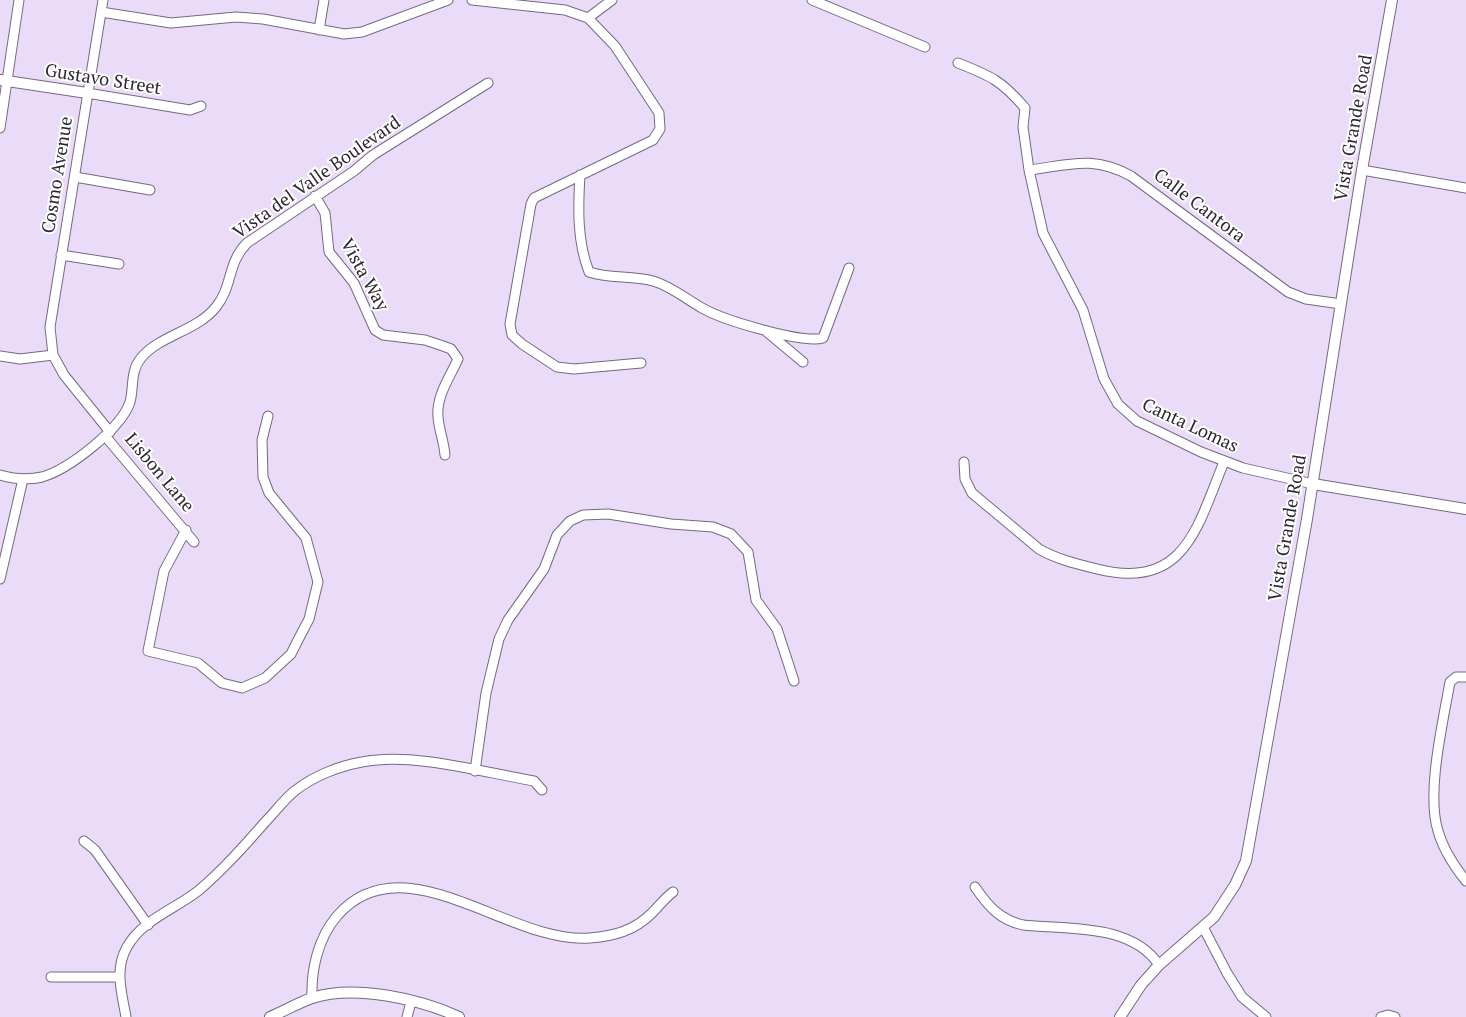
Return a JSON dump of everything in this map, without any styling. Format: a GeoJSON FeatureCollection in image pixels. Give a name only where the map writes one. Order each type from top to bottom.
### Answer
{"type":"FeatureCollection","features":[{"type":"Feature","properties":{"kind":"street"},"geometry":{"type":"LineString","coordinates":[[0,128],[3,80],[19,0]]}},
{"type":"Feature","properties":{"kind":"street","name":"Cosmo Avenue"},"geometry":{"type":"LineString","coordinates":[[53,355],[50,319],[75,177],[102,0]]}},
{"type":"Feature","properties":{"kind":"street"},"geometry":{"type":"LineString","coordinates":[[319,30],[324,0]]}},
{"type":"Feature","properties":{"kind":"street"},"geometry":{"type":"LineString","coordinates":[[101,12],[171,23],[236,17],[263,19],[344,34],[362,32],[448,0]]}},
{"type":"Feature","properties":{"kind":"street"},"geometry":{"type":"LineString","coordinates":[[472,0],[565,10],[588,18],[615,46],[661,118],[660,129],[653,140],[538,196],[531,204],[510,324],[512,335],[522,344],[557,367],[574,369],[641,363]]}},
{"type":"Feature","properties":{"kind":"street"},"geometry":{"type":"LineString","coordinates":[[588,18],[612,0]]}},
{"type":"Feature","properties":{"kind":"street"},"geometry":{"type":"LineString","coordinates":[[812,0],[925,47]]}},
{"type":"Feature","properties":{"kind":"street","name":"Vista Grande Road"},"geometry":{"type":"LineString","coordinates":[[1120,1017],[1141,985],[1159,965],[1214,917],[1235,885],[1246,861],[1313,484],[1362,170],[1392,0]]}},
{"type":"Feature","properties":{"kind":"street","name":"Canta Lomas"},"geometry":{"type":"LineString","coordinates":[[958,63],[996,79],[1008,88],[1025,108],[1023,127],[1029,170],[1043,233],[1083,310],[1104,379],[1113,396],[1124,410],[1138,421],[1224,462],[1313,484],[1466,509]]}},
{"type":"Feature","properties":{"kind":"street","name":"Gustavo Street"},"geometry":{"type":"LineString","coordinates":[[3,80],[190,110],[201,106]]}},
{"type":"Feature","properties":{"kind":"street","name":"Vista del Valle Boulevard"},"geometry":{"type":"LineString","coordinates":[[0,475],[23,479],[42,476],[58,470],[108,434],[122,420],[130,401],[132,378],[140,360],[149,350],[204,318],[216,308],[226,291],[230,270],[241,249],[315,196],[354,171],[373,155],[488,83]]}},
{"type":"Feature","properties":{"kind":"street","name":"Calle Cantora"},"geometry":{"type":"LineString","coordinates":[[1029,170],[1089,162],[1114,167],[1131,176],[1288,292],[1306,299],[1341,304]]}},
{"type":"Feature","properties":{"kind":"street"},"geometry":{"type":"LineString","coordinates":[[1362,170],[1466,188]]}},
{"type":"Feature","properties":{"kind":"street"},"geometry":{"type":"LineString","coordinates":[[580,175],[578,209],[582,256],[589,272],[606,276],[652,280],[666,286],[704,310],[763,329],[815,340],[823,338],[849,268]]}},
{"type":"Feature","properties":{"kind":"street"},"geometry":{"type":"LineString","coordinates":[[75,177],[150,190]]}},
{"type":"Feature","properties":{"kind":"street","name":"Vista Way"},"geometry":{"type":"LineString","coordinates":[[315,196],[325,212],[329,252],[354,283],[376,330],[383,335],[424,340],[443,346],[451,349],[458,358],[441,394],[439,404],[438,416],[445,455]]}},
{"type":"Feature","properties":{"kind":"street"},"geometry":{"type":"LineString","coordinates":[[61,255],[119,264]]}},
{"type":"Feature","properties":{"kind":"street"},"geometry":{"type":"LineString","coordinates":[[763,329],[803,362]]}},
{"type":"Feature","properties":{"kind":"street"},"geometry":{"type":"LineString","coordinates":[[0,356],[20,359],[53,355]]}},
{"type":"Feature","properties":{"kind":"street","name":"Lisbon Lane"},"geometry":{"type":"LineString","coordinates":[[53,355],[64,375],[108,434],[194,542]]}},
{"type":"Feature","properties":{"kind":"street","name":"Lisbon Lane"},"geometry":{"type":"LineString","coordinates":[[186,530],[164,571],[148,651],[198,664],[222,683],[232,687],[242,688],[265,678],[291,654],[309,619],[318,582],[306,538],[268,493],[262,477],[262,440],[268,416]]}},
{"type":"Feature","properties":{"kind":"street"},"geometry":{"type":"LineString","coordinates":[[964,462],[965,479],[972,493],[1039,549],[1049,555],[1090,568],[1127,575],[1144,573],[1160,568],[1181,553],[1199,522],[1224,462]]}},
{"type":"Feature","properties":{"kind":"street"},"geometry":{"type":"LineString","coordinates":[[0,580],[23,479]]}},
{"type":"Feature","properties":{"kind":"street"},"geometry":{"type":"LineString","coordinates":[[475,771],[486,693],[499,639],[508,620],[544,568],[557,535],[570,521],[583,515],[608,514],[671,524],[713,527],[731,534],[748,552],[756,600],[777,629],[794,680]]}},
{"type":"Feature","properties":{"kind":"street"},"geometry":{"type":"LineString","coordinates":[[1466,677],[1456,677],[1450,682],[1435,782],[1434,810],[1437,830],[1446,850],[1466,881]]}},
{"type":"Feature","properties":{"kind":"street"},"geometry":{"type":"LineString","coordinates":[[126,1017],[119,977],[121,961],[127,946],[136,934],[196,892],[212,878],[294,791],[320,776],[348,765],[387,759],[429,762],[534,781],[542,790]]}},
{"type":"Feature","properties":{"kind":"street"},"geometry":{"type":"LineString","coordinates":[[84,841],[95,850],[148,924]]}},
{"type":"Feature","properties":{"kind":"street"},"geometry":{"type":"LineString","coordinates":[[312,998],[311,982],[314,966],[330,924],[341,911],[355,900],[380,890],[398,887],[424,890],[538,932],[566,938],[584,939],[608,936],[630,930],[651,914],[673,892]]}},
{"type":"Feature","properties":{"kind":"street"},"geometry":{"type":"LineString","coordinates":[[975,887],[989,907],[1011,922],[1022,925],[1119,935],[1141,946],[1159,965]]}},
{"type":"Feature","properties":{"kind":"street"},"geometry":{"type":"LineString","coordinates":[[1204,927],[1242,997],[1266,1017]]}},
{"type":"Feature","properties":{"kind":"street"},"geometry":{"type":"LineString","coordinates":[[51,977],[119,977]]}},
{"type":"Feature","properties":{"kind":"street"},"geometry":{"type":"LineString","coordinates":[[270,1017],[312,998],[344,993],[390,996],[459,1017]]}},
{"type":"Feature","properties":{"kind":"street"},"geometry":{"type":"LineString","coordinates":[[406,1017],[411,1002]]}},
{"type":"Feature","properties":{"kind":"street"},"geometry":{"type":"LineString","coordinates":[[1381,1017],[1388,1015],[1395,1017]]}}]}
